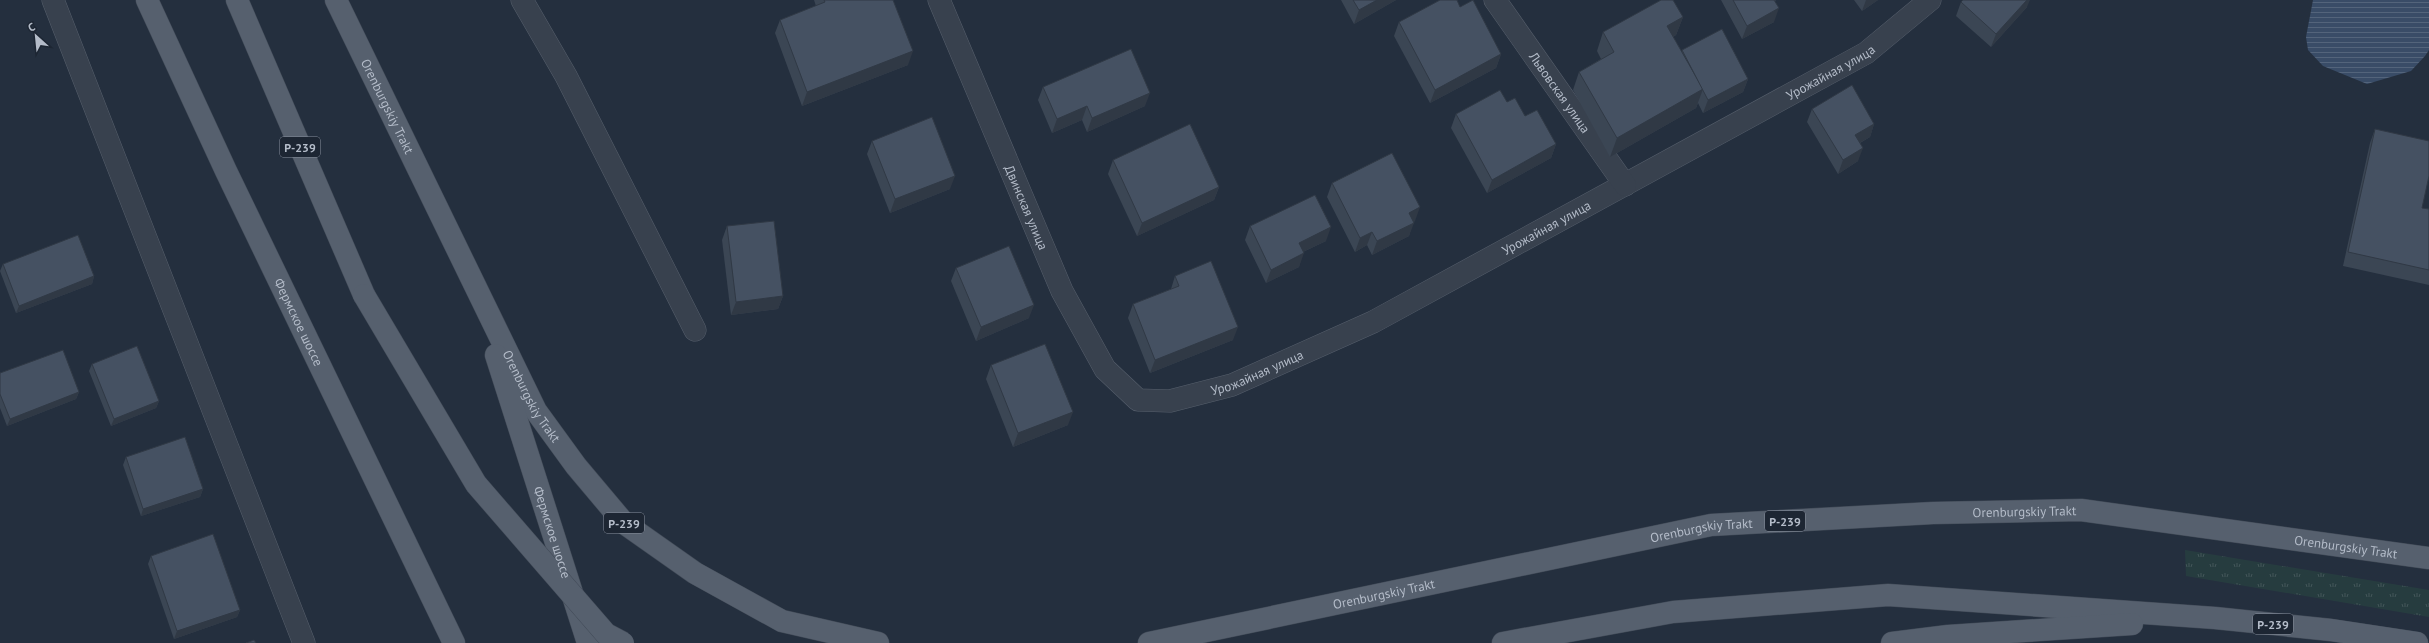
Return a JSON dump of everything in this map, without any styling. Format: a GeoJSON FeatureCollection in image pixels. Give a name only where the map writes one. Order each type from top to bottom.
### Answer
{"type":"FeatureCollection","features":[{"type":"Feature","properties":{"kind":"main road","name":"Фермское шоссе"},"geometry":{"type":"LineString","coordinates":[[147,0],[233,185],[454,643]]}},
{"type":"Feature","properties":{"kind":"main road","name":"Р-239"},"geometry":{"type":"LineString","coordinates":[[237,0],[364,295],[476,484],[606,634],[623,643]]}},
{"type":"Feature","properties":{"kind":"main road","name":"Orenburgskiy Trakt"},"geometry":{"type":"LineString","coordinates":[[336,0],[536,411],[576,466],[624,523],[695,573],[782,620],[878,643]]}},
{"type":"Feature","properties":{"kind":"main road","name":"Фермское шоссе"},"geometry":{"type":"LineString","coordinates":[[474,284],[588,643]]}},
{"type":"Feature","properties":{"kind":"main road","name":"Orenburgskiy Trakt"},"geometry":{"type":"LineString","coordinates":[[1149,643],[1712,525],[1933,513],[2081,510],[2429,558]]}},
{"type":"Feature","properties":{"kind":"main road","name":"Р-239"},"geometry":{"type":"LineString","coordinates":[[1503,643],[1673,612],[1888,595],[2215,618],[2331,630],[2417,643]]}},
{"type":"Feature","properties":{"kind":"main road"},"geometry":{"type":"LineString","coordinates":[[1892,643],[1948,636],[2215,618]]}},
{"type":"Feature","properties":{"kind":"street"},"geometry":{"type":"LineString","coordinates":[[53,0],[304,643]]}},
{"type":"Feature","properties":{"kind":"street"},"geometry":{"type":"LineString","coordinates":[[522,0],[566,76],[695,330]]}},
{"type":"Feature","properties":{"kind":"street","name":"Двинская улица"},"geometry":{"type":"LineString","coordinates":[[939,0],[1062,292],[1106,369],[1138,400]]}},
{"type":"Feature","properties":{"kind":"street","name":"Львовская улица"},"geometry":{"type":"LineString","coordinates":[[1495,0],[1624,185]]}},
{"type":"Feature","properties":{"kind":"street","name":"Урожайная улица"},"geometry":{"type":"LineString","coordinates":[[1138,400],[1170,401],[1232,385],[1373,322],[1866,53],[1930,0]]}},
{"type":"Feature","properties":{"kind":"green space"},"geometry":{"type":"Polygon","coordinates":[[[2185,550],[2429,590],[2429,617],[2186,576],[2185,550]]]}},
{"type":"Feature","properties":{"kind":"water"},"geometry":{"type":"Polygon","coordinates":[[[2313,0],[2429,0],[2429,50],[2411,71],[2367,84],[2323,66],[2308,50],[2306,37],[2313,0]]]}},
{"type":"Feature","properties":{"kind":"building"},"geometry":{"type":"Polygon","coordinates":[[[824,0],[893,0],[913,51],[807,92],[780,20],[825,2],[824,0]]]}},
{"type":"Feature","properties":{"kind":"building"},"geometry":{"type":"Polygon","coordinates":[[[1353,0],[1377,0],[1359,10],[1353,0]]]}},
{"type":"Feature","properties":{"kind":"building"},"geometry":{"type":"Polygon","coordinates":[[[1440,0],[1457,0],[1460,7],[1473,0],[1501,54],[1435,90],[1399,22],[1440,0]]]}},
{"type":"Feature","properties":{"kind":"building"},"geometry":{"type":"Polygon","coordinates":[[[1661,0],[1673,0],[1683,17],[1667,26],[1703,89],[1617,138],[1579,72],[1614,52],[1603,32],[1661,0]]]}},
{"type":"Feature","properties":{"kind":"building"},"geometry":{"type":"Polygon","coordinates":[[[1733,0],[1774,0],[1779,8],[1747,26],[1733,0]]]}},
{"type":"Feature","properties":{"kind":"building"},"geometry":{"type":"Polygon","coordinates":[[[1963,0],[2027,0],[1996,34],[1961,2],[1963,0]]]}},
{"type":"Feature","properties":{"kind":"building"},"geometry":{"type":"Polygon","coordinates":[[[1722,29],[1748,79],[1708,100],[1682,50],[1722,29]]]}},
{"type":"Feature","properties":{"kind":"building"},"geometry":{"type":"Polygon","coordinates":[[[1131,49],[1150,93],[1092,118],[1087,106],[1057,119],[1043,87],[1131,49]]]}},
{"type":"Feature","properties":{"kind":"building"},"geometry":{"type":"Polygon","coordinates":[[[1852,85],[1874,124],[1855,135],[1863,148],[1843,160],[1812,109],[1852,85]]]}},
{"type":"Feature","properties":{"kind":"building"},"geometry":{"type":"Polygon","coordinates":[[[1500,90],[1507,102],[1515,98],[1525,116],[1537,110],[1556,144],[1492,180],[1456,114],[1500,90]]]}},
{"type":"Feature","properties":{"kind":"building"},"geometry":{"type":"Polygon","coordinates":[[[932,117],[955,176],[895,199],[872,141],[932,117]]]}},
{"type":"Feature","properties":{"kind":"building"},"geometry":{"type":"Polygon","coordinates":[[[1190,124],[1219,187],[1142,223],[1113,160],[1190,124]]]}},
{"type":"Feature","properties":{"kind":"building"},"geometry":{"type":"Polygon","coordinates":[[[2375,129],[2429,141],[2429,176],[2422,208],[2429,209],[2429,270],[2348,252],[2375,129]]]}},
{"type":"Feature","properties":{"kind":"building"},"geometry":{"type":"Polygon","coordinates":[[[1392,153],[1420,207],[1409,213],[1414,223],[1377,241],[1372,232],[1360,238],[1332,183],[1392,153]]]}},
{"type":"Feature","properties":{"kind":"building"},"geometry":{"type":"Polygon","coordinates":[[[1315,195],[1331,227],[1299,243],[1304,253],[1271,270],[1250,226],[1315,195]]]}},
{"type":"Feature","properties":{"kind":"building"},"geometry":{"type":"Polygon","coordinates":[[[774,221],[783,296],[736,302],[727,226],[774,221]]]}},
{"type":"Feature","properties":{"kind":"building"},"geometry":{"type":"Polygon","coordinates":[[[78,235],[94,276],[19,306],[3,264],[78,235]]]}},
{"type":"Feature","properties":{"kind":"building"},"geometry":{"type":"Polygon","coordinates":[[[1009,246],[1034,305],[981,327],[956,268],[1009,246]]]}},
{"type":"Feature","properties":{"kind":"building"},"geometry":{"type":"Polygon","coordinates":[[[1211,261],[1238,327],[1155,360],[1133,304],[1179,286],[1175,276],[1211,261]]]}},
{"type":"Feature","properties":{"kind":"building"},"geometry":{"type":"Polygon","coordinates":[[[1045,344],[1073,412],[1018,433],[991,365],[1045,344]]]}},
{"type":"Feature","properties":{"kind":"building"},"geometry":{"type":"Polygon","coordinates":[[[137,346],[159,401],[114,419],[92,364],[137,346]]]}},
{"type":"Feature","properties":{"kind":"building"},"geometry":{"type":"Polygon","coordinates":[[[63,350],[79,392],[10,419],[0,394],[0,373],[63,350]]]}},
{"type":"Feature","properties":{"kind":"building"},"geometry":{"type":"Polygon","coordinates":[[[185,437],[203,489],[143,509],[126,457],[185,437]]]}},
{"type":"Feature","properties":{"kind":"building"},"geometry":{"type":"Polygon","coordinates":[[[213,534],[240,610],[177,631],[151,556],[213,534]]]}},
{"type":"Feature","properties":{"kind":"building"},"geometry":{"type":"Polygon","coordinates":[[[254,640],[256,643],[246,643],[254,640]]]}}]}
